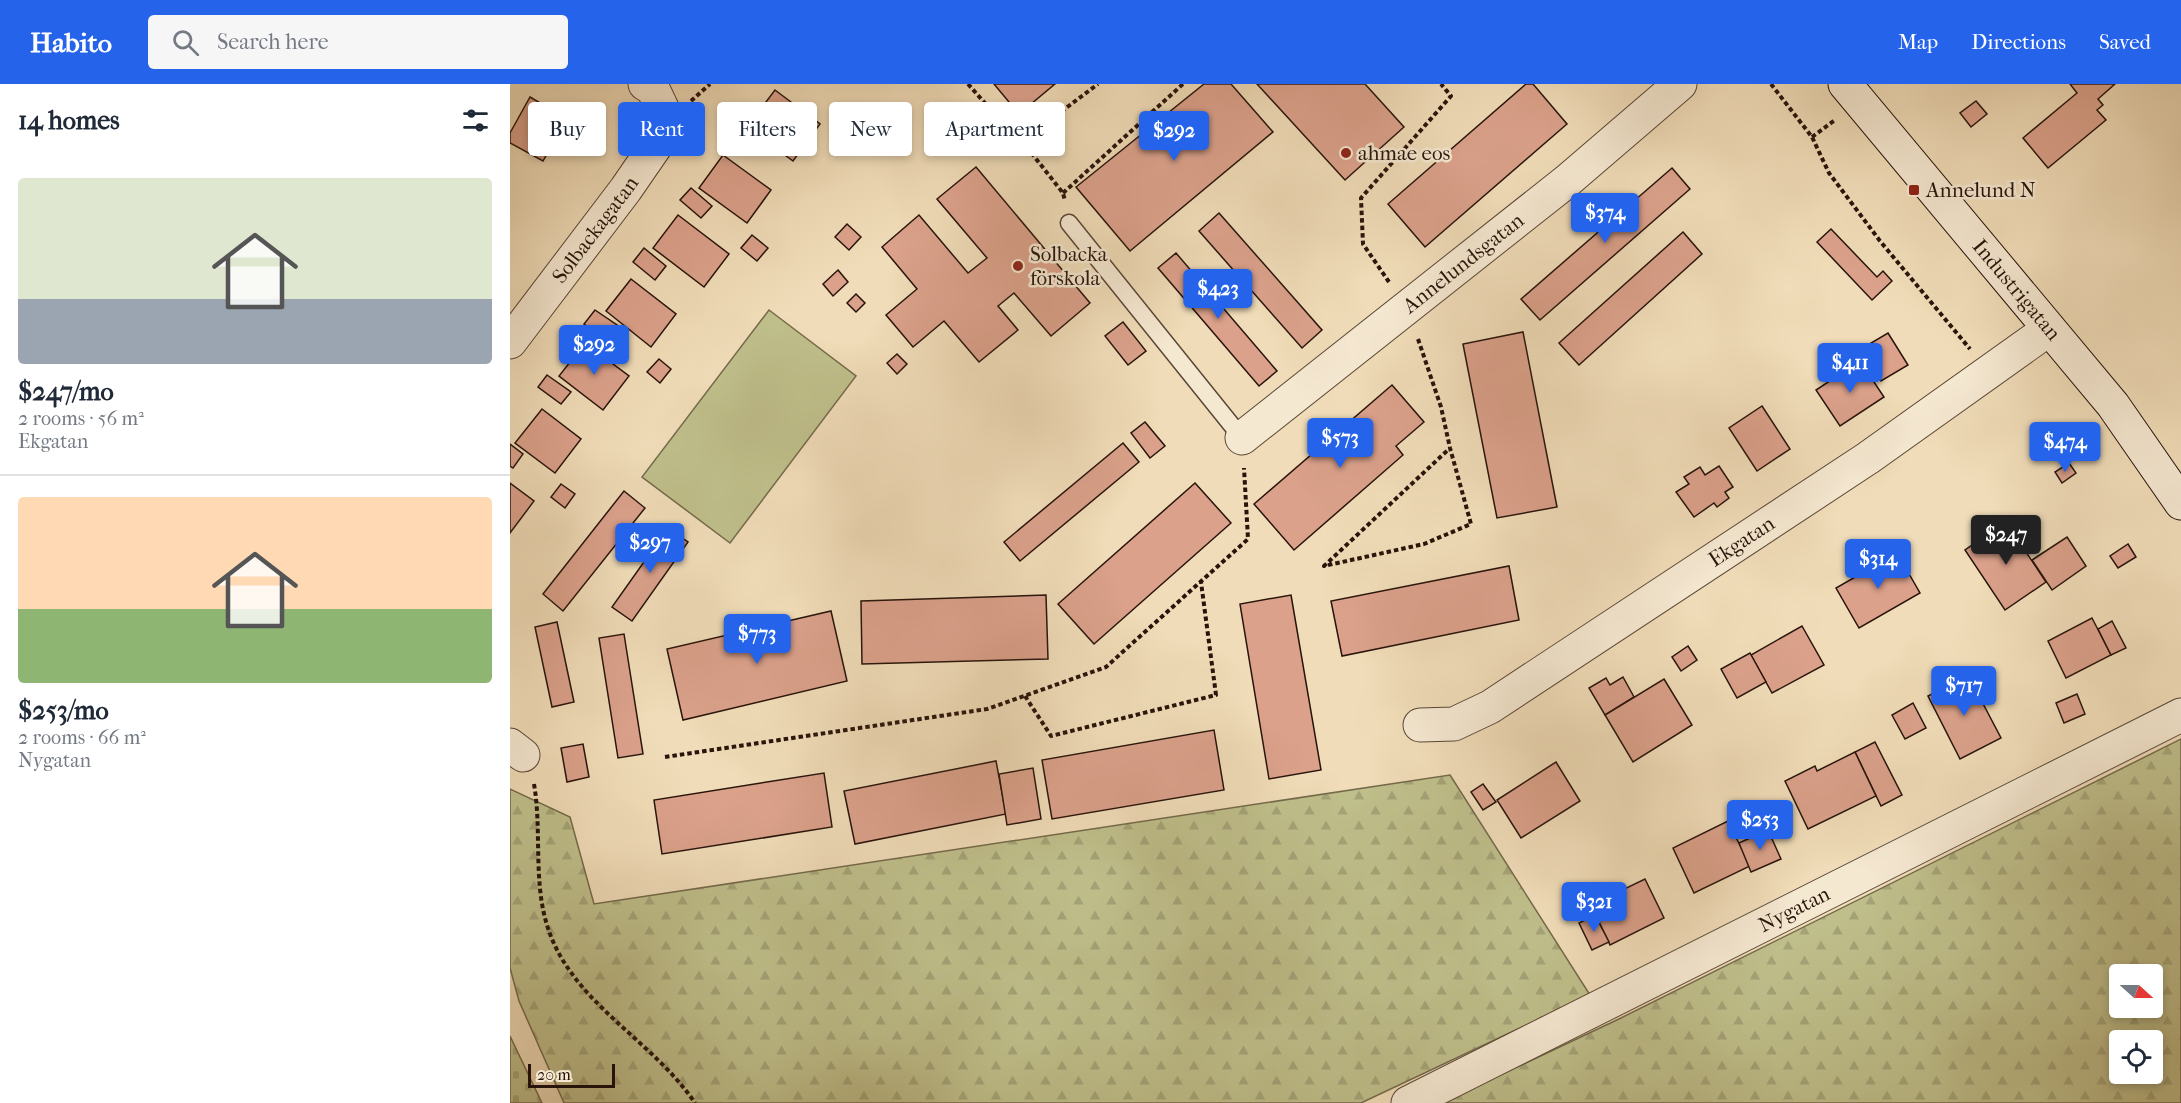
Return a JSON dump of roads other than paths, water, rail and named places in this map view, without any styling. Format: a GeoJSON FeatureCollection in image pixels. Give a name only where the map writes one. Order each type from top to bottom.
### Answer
{"type":"FeatureCollection","features":[{"type":"Feature","properties":{"kind":"street","name":"Solbackagatan"},"geometry":{"type":"LineString","coordinates":[[510,342],[626,189],[670,125],[653,89],[645,84]]}},
{"type":"Feature","properties":{"kind":"street","name":"Annelundsgatan"},"geometry":{"type":"LineString","coordinates":[[1242,438],[1567,181],[1680,84]]}},
{"type":"Feature","properties":{"kind":"street","name":"Industrigatan"},"geometry":{"type":"LineString","coordinates":[[1845,84],[2113,405],[2181,503]]}},
{"type":"Feature","properties":{"kind":"street","name":"Ekgatan"},"geometry":{"type":"LineString","coordinates":[[1420,725],[1454,724],[1490,707],[1868,458],[2049,329]]}},
{"type":"Feature","properties":{"kind":"street","name":"Nygatan"},"geometry":{"type":"LineString","coordinates":[[1408,1103],[2181,715]]}},
{"type":"Feature","properties":{"kind":"lane"},"geometry":{"type":"LineString","coordinates":[[1069,223],[1242,438]]}},
{"type":"Feature","properties":{"kind":"place","name":"ahmae eos"},"geometry":{"type":"Point","coordinates":[1346,153]}},
{"type":"Feature","properties":{"kind":"place","name":"Annelund N"},"geometry":{"type":"Point","coordinates":[1914,190]}},
{"type":"Feature","properties":{"kind":"place","name":"Solbacka förskola"},"geometry":{"type":"Point","coordinates":[1018,266]}}]}
